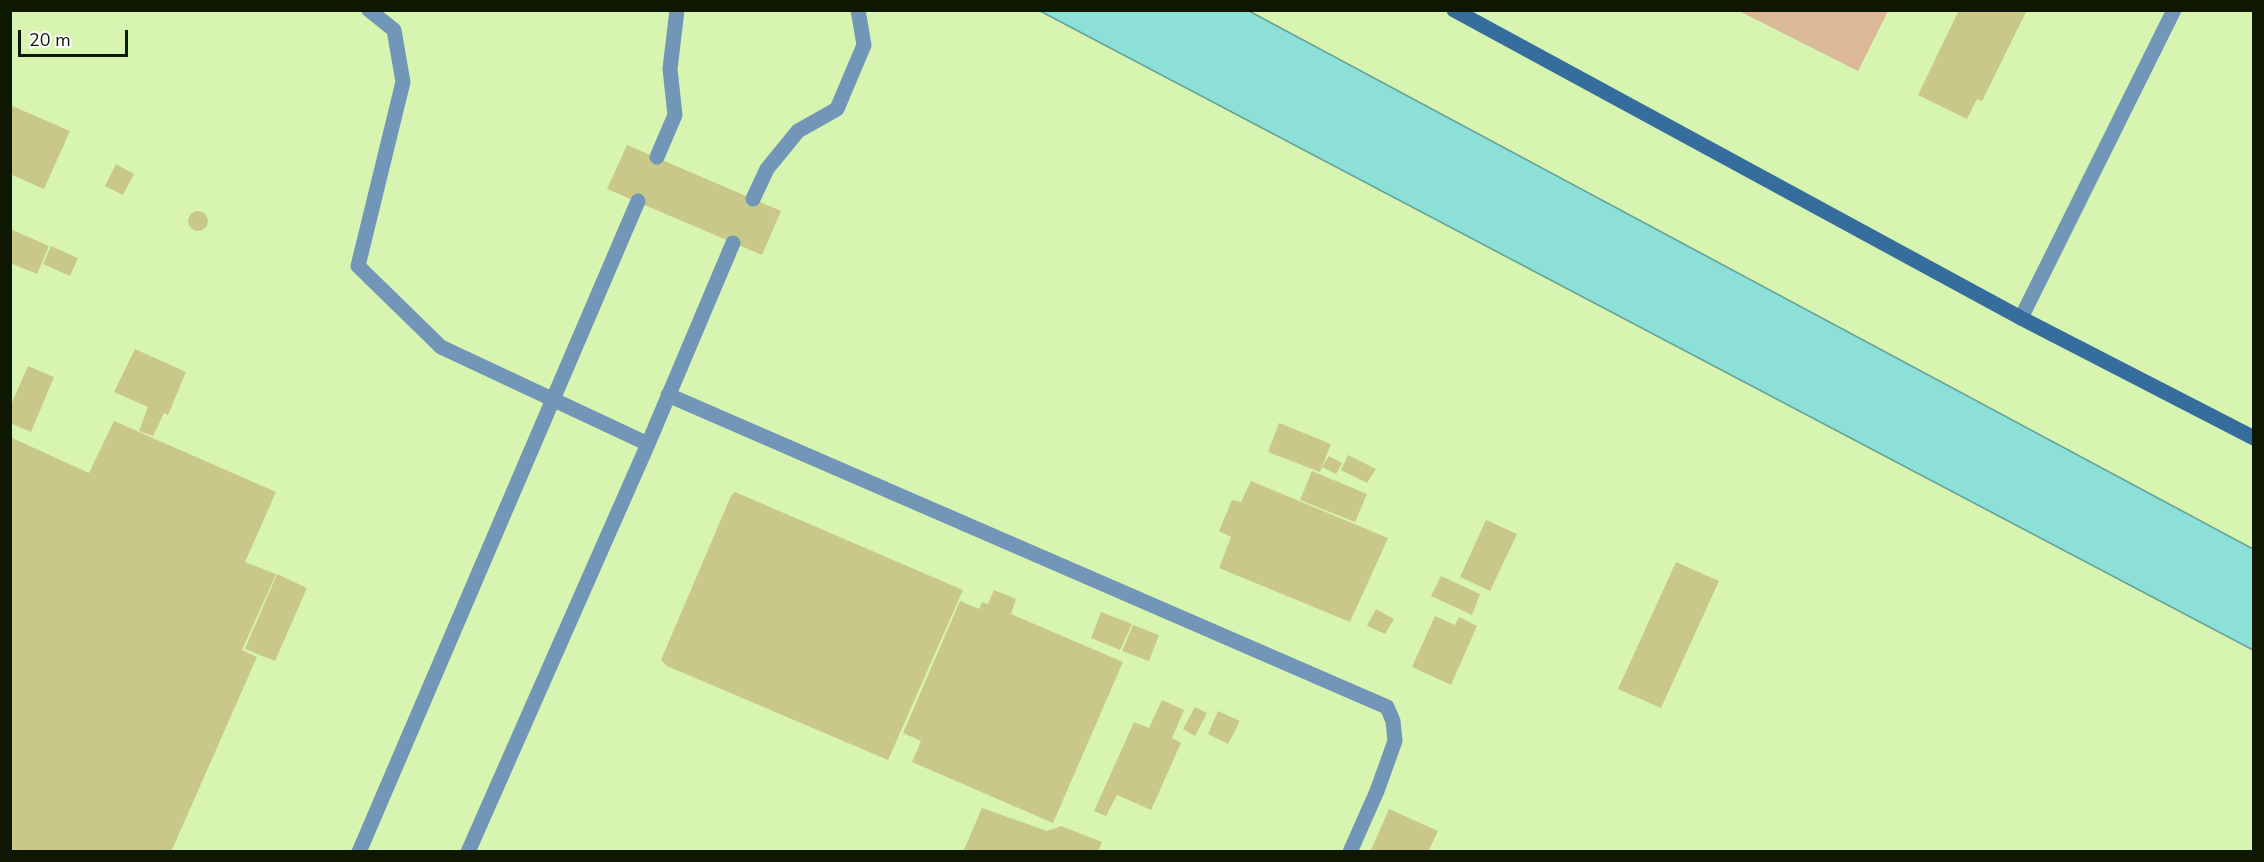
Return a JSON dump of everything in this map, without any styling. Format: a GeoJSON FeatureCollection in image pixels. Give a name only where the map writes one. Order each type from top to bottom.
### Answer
{"type":"FeatureCollection","features":[{"type":"Feature","properties":{"kind":"street"},"geometry":{"type":"LineString","coordinates":[[369,10],[394,30],[403,82],[358,266],[441,347],[648,444]]}},
{"type":"Feature","properties":{"kind":"street"},"geometry":{"type":"LineString","coordinates":[[657,157],[675,115],[670,69],[677,10]]}},
{"type":"Feature","properties":{"kind":"street"},"geometry":{"type":"LineString","coordinates":[[753,199],[767,169],[798,131],[837,109],[864,45],[858,10]]}},
{"type":"Feature","properties":{"kind":"street"},"geometry":{"type":"LineString","coordinates":[[1454,10],[2021,318],[2253,438]]}},
{"type":"Feature","properties":{"kind":"street"},"geometry":{"type":"LineString","coordinates":[[2021,318],[2174,10]]}},
{"type":"Feature","properties":{"kind":"street"},"geometry":{"type":"LineString","coordinates":[[359,852],[638,201]]}},
{"type":"Feature","properties":{"kind":"street"},"geometry":{"type":"LineString","coordinates":[[468,852],[734,243]]}},
{"type":"Feature","properties":{"kind":"street"},"geometry":{"type":"LineString","coordinates":[[668,395],[1387,708],[1393,721],[1395,741],[1377,791],[1350,852]]}},
{"type":"Feature","properties":{"kind":"shaded area"},"geometry":{"type":"Polygon","coordinates":[[[1739,11],[1888,11],[1858,71],[1739,11]]]}},
{"type":"Feature","properties":{"kind":"water"},"geometry":{"type":"Polygon","coordinates":[[[1040,11],[1249,11],[2253,549],[2253,650],[1040,11]]]}},
{"type":"Feature","properties":{"kind":"building"},"geometry":{"type":"Polygon","coordinates":[[[1959,10],[2027,10],[1982,101],[1977,99],[1967,119],[1918,95],[1959,10]]]}},
{"type":"Feature","properties":{"kind":"building"},"geometry":{"type":"Polygon","coordinates":[[[10,105],[70,131],[44,189],[10,174],[10,105]]]}},
{"type":"Feature","properties":{"kind":"building"},"geometry":{"type":"Polygon","coordinates":[[[627,145],[781,211],[762,255],[607,189],[627,145]]]}},
{"type":"Feature","properties":{"kind":"building"},"geometry":{"type":"Polygon","coordinates":[[[116,164],[134,174],[123,195],[105,186],[116,164]]]}},
{"type":"Feature","properties":{"kind":"building"},"geometry":{"type":"Polygon","coordinates":[[[198,211],[205,214],[208,221],[205,228],[198,231],[191,228],[188,221],[191,214],[198,211]]]}},
{"type":"Feature","properties":{"kind":"building"},"geometry":{"type":"Polygon","coordinates":[[[10,229],[49,246],[37,274],[10,263],[10,229]]]}},
{"type":"Feature","properties":{"kind":"building"},"geometry":{"type":"Polygon","coordinates":[[[51,246],[78,258],[70,276],[43,264],[51,246]]]}},
{"type":"Feature","properties":{"kind":"building"},"geometry":{"type":"Polygon","coordinates":[[[135,349],[186,372],[168,415],[164,413],[153,436],[139,431],[148,407],[114,392],[135,349]]]}},
{"type":"Feature","properties":{"kind":"building"},"geometry":{"type":"Polygon","coordinates":[[[28,366],[54,377],[31,432],[10,423],[10,407],[28,366]]]}},
{"type":"Feature","properties":{"kind":"building"},"geometry":{"type":"Polygon","coordinates":[[[114,421],[276,492],[245,562],[276,574],[242,650],[257,657],[171,852],[10,852],[10,437],[89,473],[114,421]]]}},
{"type":"Feature","properties":{"kind":"building"},"geometry":{"type":"Polygon","coordinates":[[[1279,423],[1331,444],[1320,472],[1268,452],[1279,423]]]}},
{"type":"Feature","properties":{"kind":"building"},"geometry":{"type":"Polygon","coordinates":[[[1348,455],[1376,469],[1367,483],[1341,470],[1348,455]]]}},
{"type":"Feature","properties":{"kind":"building"},"geometry":{"type":"Polygon","coordinates":[[[1329,456],[1342,463],[1336,474],[1322,467],[1329,456]]]}},
{"type":"Feature","properties":{"kind":"building"},"geometry":{"type":"Polygon","coordinates":[[[1312,471],[1367,494],[1355,522],[1300,500],[1312,471]]]}},
{"type":"Feature","properties":{"kind":"building"},"geometry":{"type":"Polygon","coordinates":[[[1251,481],[1388,538],[1350,622],[1219,568],[1231,537],[1219,531],[1232,500],[1241,502],[1251,481]]]}},
{"type":"Feature","properties":{"kind":"building"},"geometry":{"type":"Polygon","coordinates":[[[735,492],[963,590],[888,760],[667,666],[661,660],[731,496],[735,492]]]}},
{"type":"Feature","properties":{"kind":"building"},"geometry":{"type":"Polygon","coordinates":[[[1486,520],[1517,534],[1490,591],[1460,577],[1486,520]]]}},
{"type":"Feature","properties":{"kind":"building"},"geometry":{"type":"Polygon","coordinates":[[[1676,562],[1719,581],[1661,708],[1618,689],[1676,562]]]}},
{"type":"Feature","properties":{"kind":"building"},"geometry":{"type":"Polygon","coordinates":[[[277,574],[307,588],[275,661],[245,649],[277,574]]]}},
{"type":"Feature","properties":{"kind":"building"},"geometry":{"type":"Polygon","coordinates":[[[1441,576],[1480,594],[1472,615],[1431,596],[1441,576]]]}},
{"type":"Feature","properties":{"kind":"building"},"geometry":{"type":"Polygon","coordinates":[[[994,590],[1016,599],[1011,614],[1123,662],[1053,823],[912,762],[921,741],[903,733],[960,601],[979,609],[982,602],[988,604],[994,590]]]}},
{"type":"Feature","properties":{"kind":"building"},"geometry":{"type":"Polygon","coordinates":[[[1376,609],[1394,619],[1385,634],[1367,626],[1376,609]]]}},
{"type":"Feature","properties":{"kind":"building"},"geometry":{"type":"Polygon","coordinates":[[[1101,612],[1132,624],[1120,650],[1091,638],[1101,612]]]}},
{"type":"Feature","properties":{"kind":"building"},"geometry":{"type":"Polygon","coordinates":[[[1435,616],[1455,625],[1459,617],[1477,626],[1451,685],[1412,667],[1435,616]]]}},
{"type":"Feature","properties":{"kind":"building"},"geometry":{"type":"Polygon","coordinates":[[[1133,625],[1159,635],[1149,661],[1122,651],[1133,625]]]}},
{"type":"Feature","properties":{"kind":"building"},"geometry":{"type":"Polygon","coordinates":[[[1162,700],[1184,710],[1172,738],[1181,743],[1151,810],[1117,795],[1106,816],[1094,811],[1134,722],[1149,728],[1162,700]]]}},
{"type":"Feature","properties":{"kind":"building"},"geometry":{"type":"Polygon","coordinates":[[[1195,707],[1207,713],[1195,736],[1183,729],[1195,707]]]}},
{"type":"Feature","properties":{"kind":"building"},"geometry":{"type":"Polygon","coordinates":[[[1218,711],[1240,721],[1228,744],[1208,734],[1218,711]]]}},
{"type":"Feature","properties":{"kind":"building"},"geometry":{"type":"Polygon","coordinates":[[[982,808],[1047,831],[1061,826],[1102,842],[1098,852],[963,852],[982,808]]]}},
{"type":"Feature","properties":{"kind":"building"},"geometry":{"type":"Polygon","coordinates":[[[1389,809],[1438,831],[1428,852],[1370,852],[1389,809]]]}}]}
